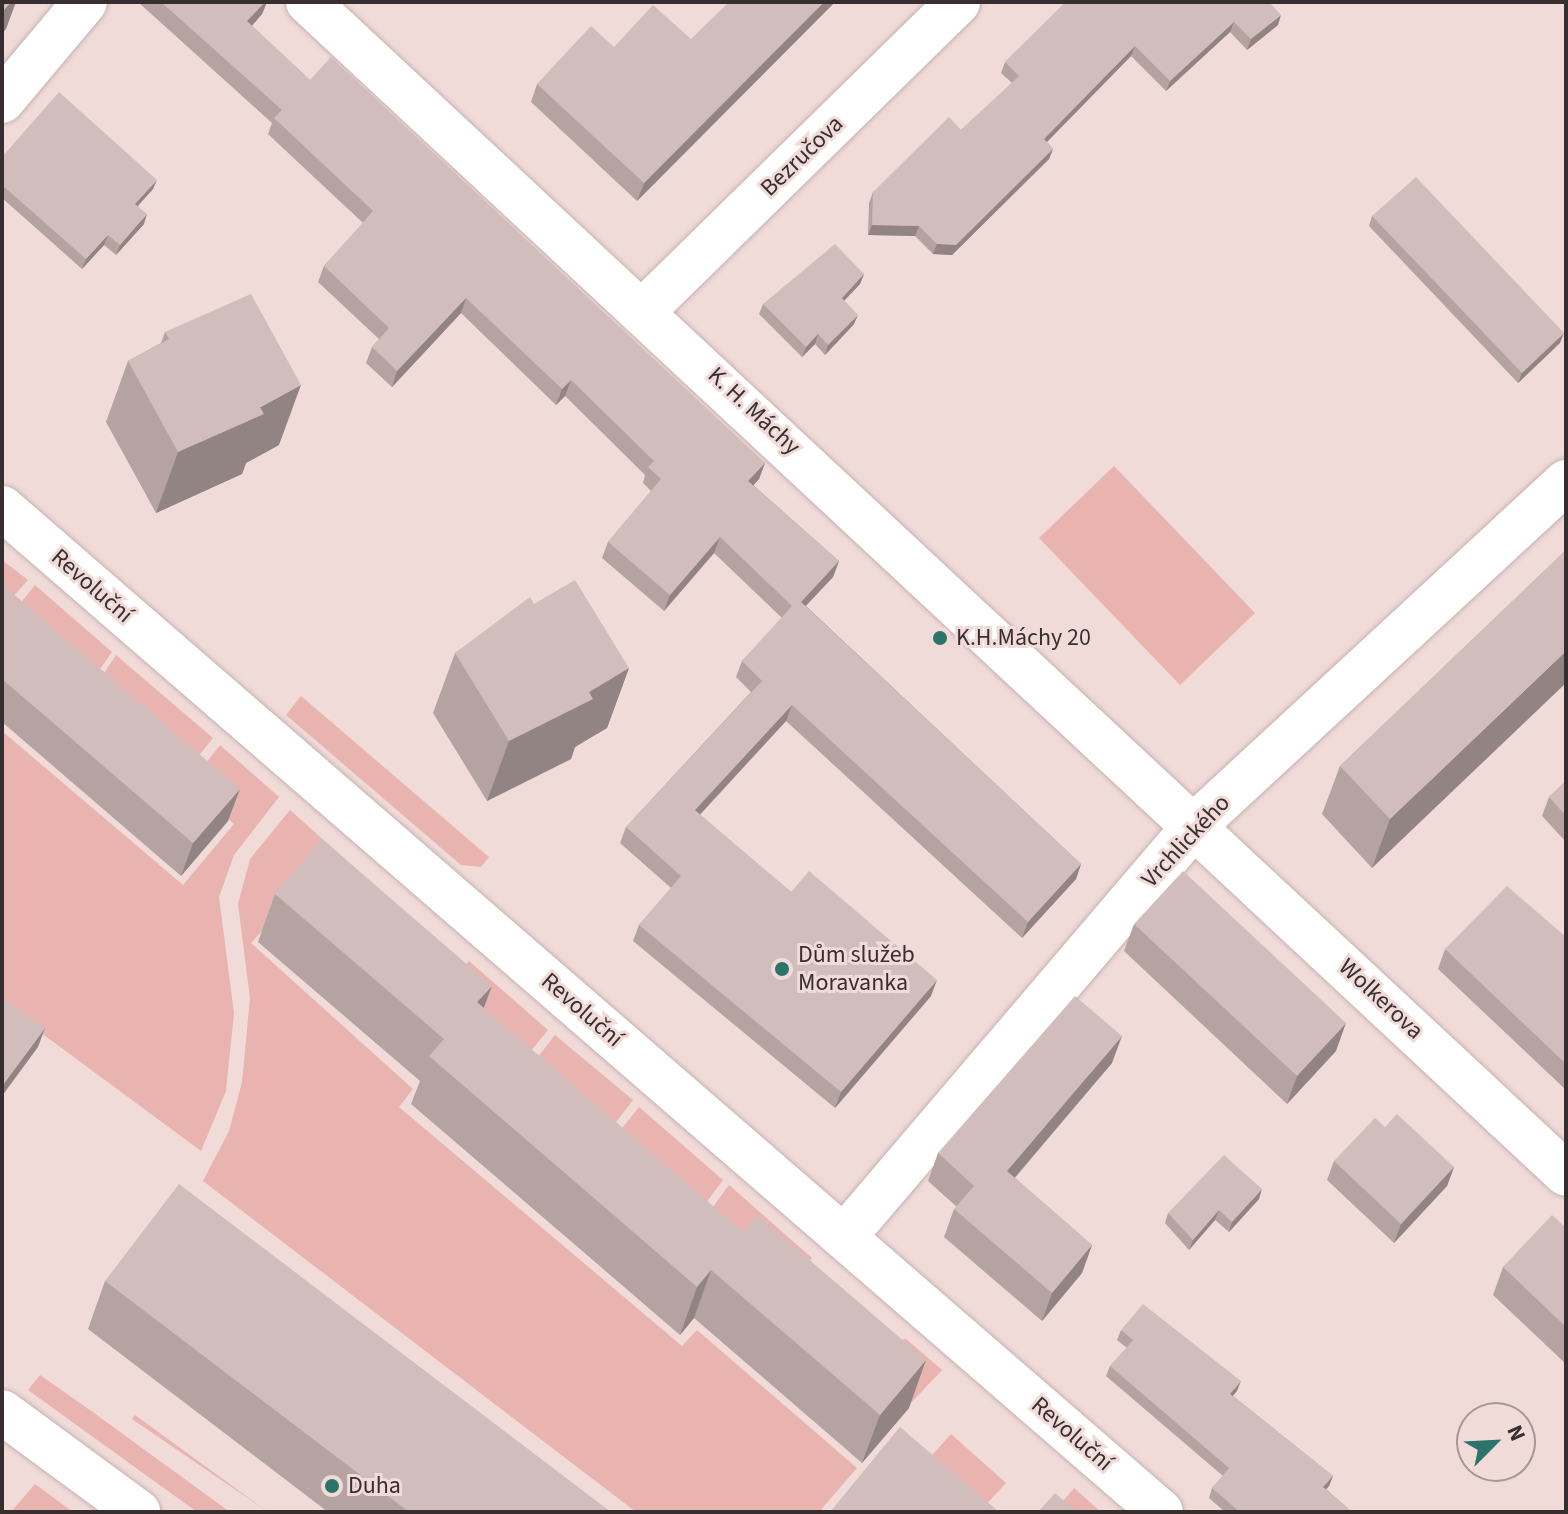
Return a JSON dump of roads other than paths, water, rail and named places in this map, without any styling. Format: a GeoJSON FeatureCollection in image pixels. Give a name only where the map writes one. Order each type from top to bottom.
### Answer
{"type":"FeatureCollection","features":[{"type":"Feature","properties":{"kind":"street"},"geometry":{"type":"LineString","coordinates":[[2,101],[85,2]]}},
{"type":"Feature","properties":{"kind":"street","name":"K. H. Máchy"},"geometry":{"type":"LineString","coordinates":[[308,2],[645,309],[1196,824]]}},
{"type":"Feature","properties":{"kind":"street","name":"Bezručova"},"geometry":{"type":"LineString","coordinates":[[645,309],[958,2]]}},
{"type":"Feature","properties":{"kind":"street","name":"Vrchlického"},"geometry":{"type":"LineString","coordinates":[[844,1237],[1196,824],[1565,484]]}},
{"type":"Feature","properties":{"kind":"street","name":"Revoluční"},"geometry":{"type":"LineString","coordinates":[[2,508],[1161,1512]]}},
{"type":"Feature","properties":{"kind":"street","name":"Wolkerova"},"geometry":{"type":"LineString","coordinates":[[1196,824],[1566,1174]]}},
{"type":"Feature","properties":{"kind":"street"},"geometry":{"type":"LineString","coordinates":[[2,1412],[138,1512]]}},
{"type":"Feature","properties":{"kind":"place","name":"K.H.Máchy 20"},"geometry":{"type":"Point","coordinates":[940,638]}},
{"type":"Feature","properties":{"kind":"place","name":"Dům služeb Moravanka"},"geometry":{"type":"Point","coordinates":[782,969]}},
{"type":"Feature","properties":{"kind":"place","name":"Duha"},"geometry":{"type":"Point","coordinates":[332,1486]}}]}
